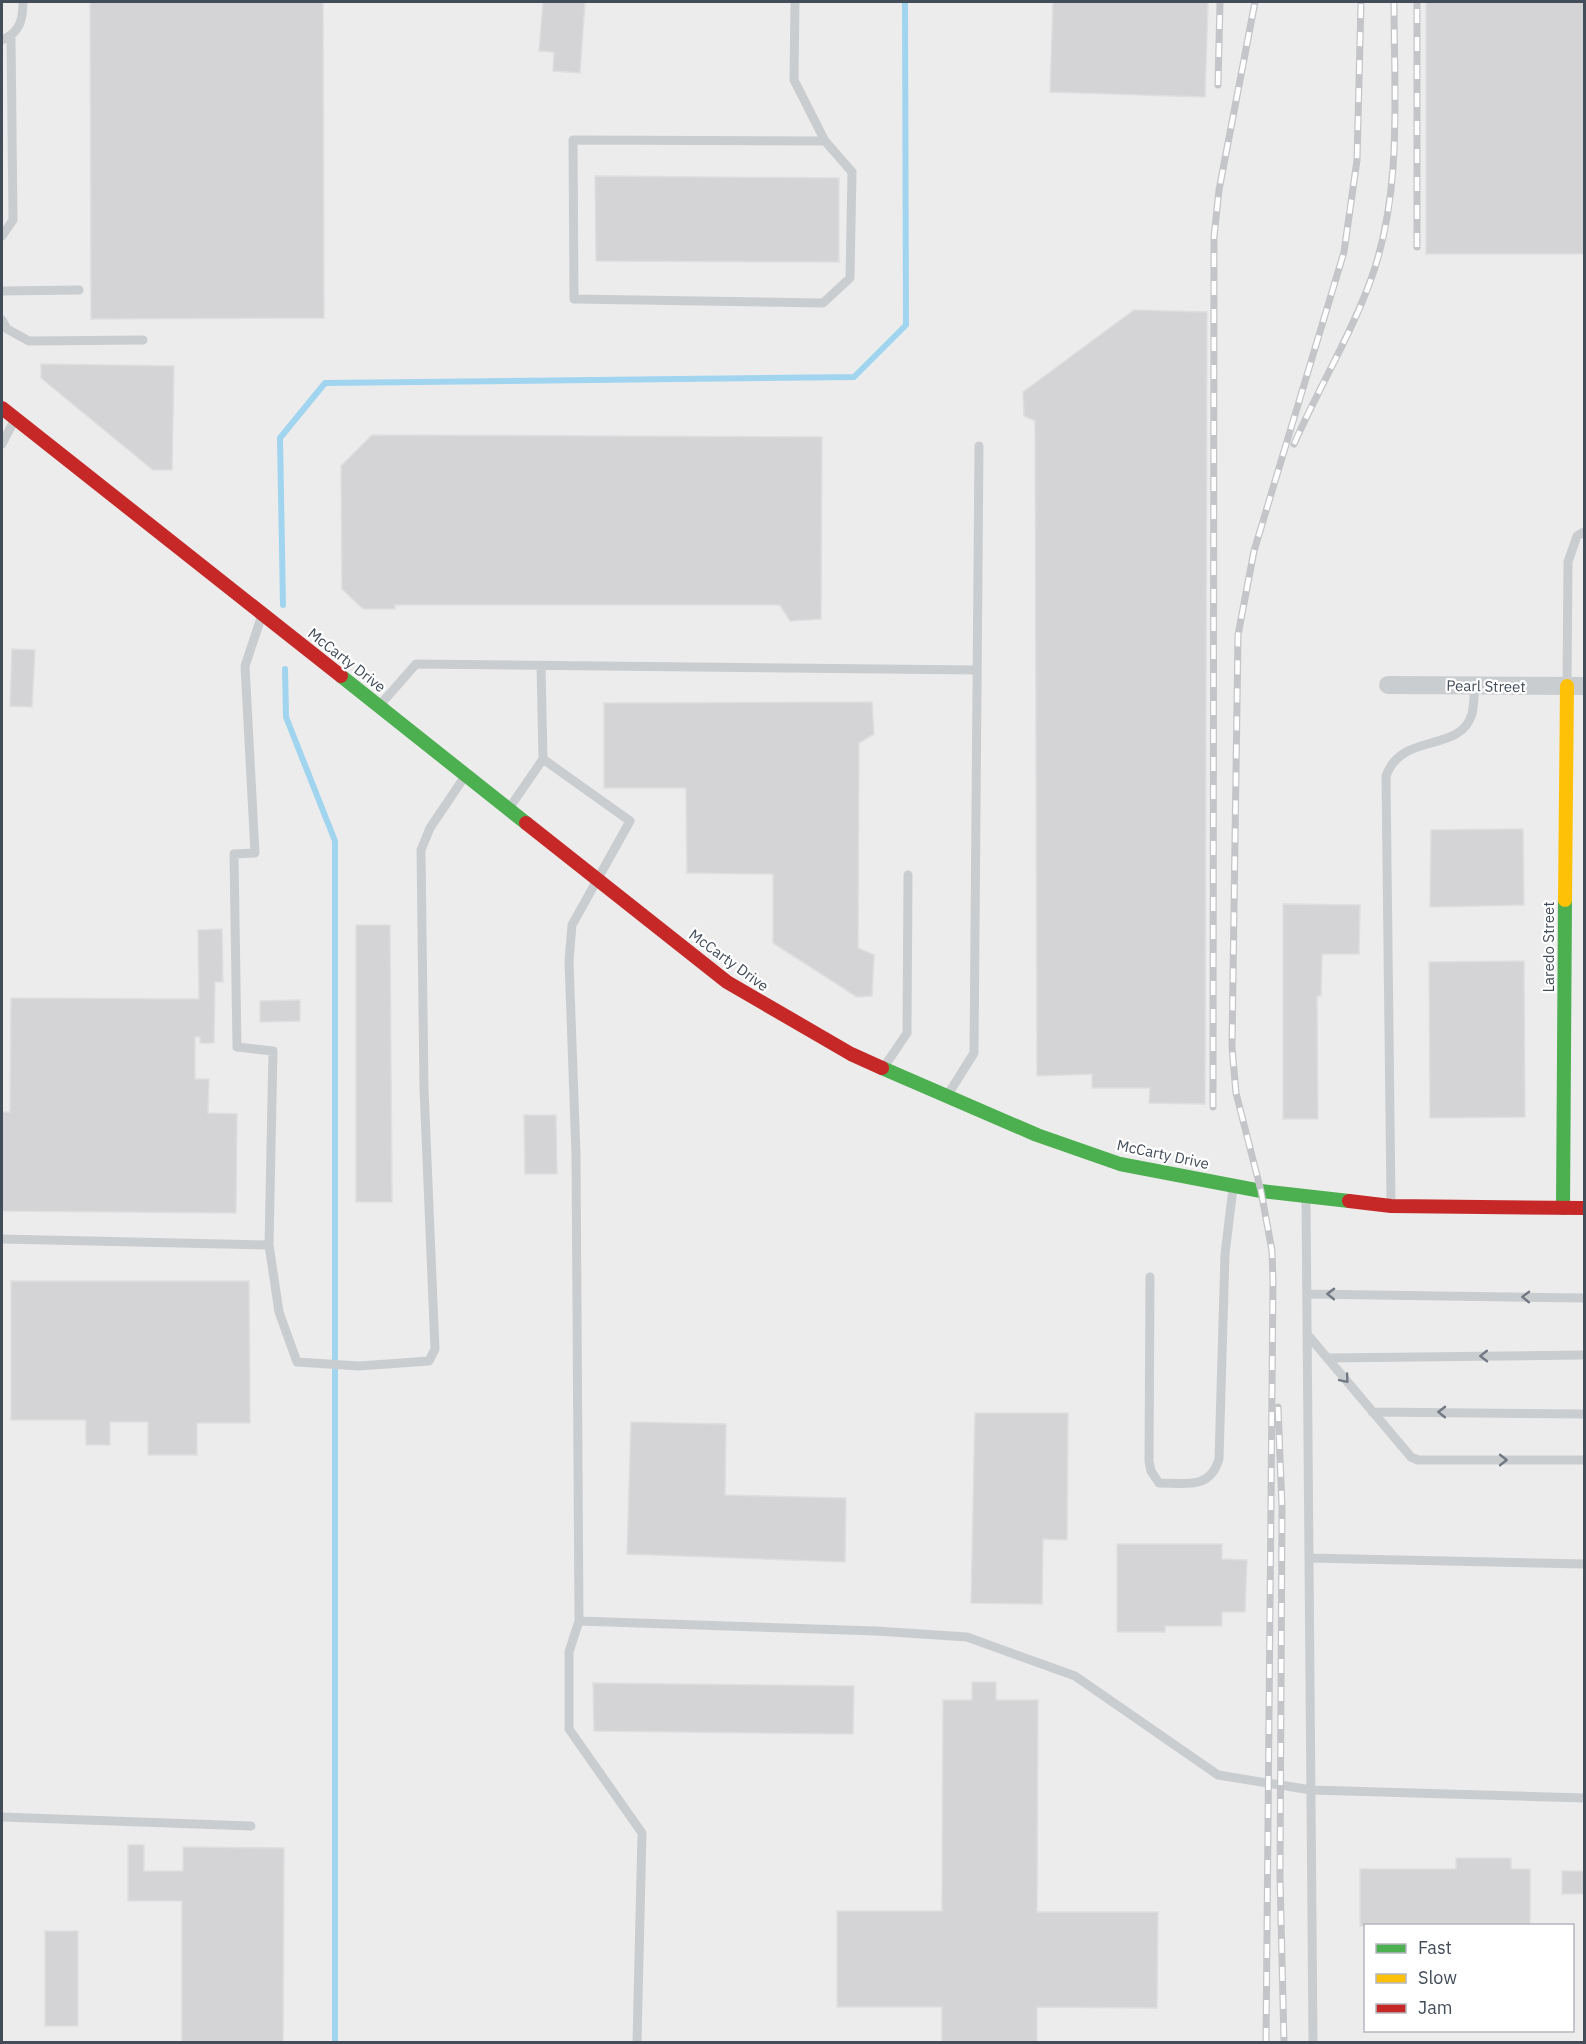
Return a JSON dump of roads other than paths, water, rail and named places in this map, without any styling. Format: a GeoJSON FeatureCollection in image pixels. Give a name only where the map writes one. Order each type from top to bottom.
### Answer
{"type":"FeatureCollection","features":[{"type":"Feature","properties":{"kind":"main road","name":"McCarty Drive"},"geometry":{"type":"LineString","coordinates":[[2,408],[727,982],[784,1017],[882,1069],[1037,1135],[1120,1164],[1233,1186],[1391,1206],[1584,1208]]}},
{"type":"Feature","properties":{"kind":"main road","name":"Laredo Street"},"geometry":{"type":"LineString","coordinates":[[1563,1208],[1576,686]]}},
{"type":"Feature","properties":{"kind":"street","name":"Pearl Street"},"geometry":{"type":"LineString","coordinates":[[1388,685],[1576,686]]}},
{"type":"Feature","properties":{"kind":"lane"},"geometry":{"type":"LineString","coordinates":[[2,236],[13,220],[6,38],[23,20],[23,2]]}},
{"type":"Feature","properties":{"kind":"lane"},"geometry":{"type":"LineString","coordinates":[[795,2],[794,80],[825,141],[852,172],[850,278],[823,303],[574,299],[573,140],[825,141]]}},
{"type":"Feature","properties":{"kind":"lane"},"geometry":{"type":"LineString","coordinates":[[2,291],[79,290]]}},
{"type":"Feature","properties":{"kind":"lane"},"geometry":{"type":"LineString","coordinates":[[2,320],[7,329],[29,341],[143,340]]}},
{"type":"Feature","properties":{"kind":"lane"},"geometry":{"type":"LineString","coordinates":[[2,444],[15,419]]}},
{"type":"Feature","properties":{"kind":"lane"},"geometry":{"type":"LineString","coordinates":[[946,1098],[974,1053],[979,446]]}},
{"type":"Feature","properties":{"kind":"lane"},"geometry":{"type":"LineString","coordinates":[[1576,686],[1568,562],[1577,536],[1584,532]]}},
{"type":"Feature","properties":{"kind":"lane"},"geometry":{"type":"LineString","coordinates":[[262,614],[245,666],[255,853],[234,854],[237,1047],[273,1051],[268,1245],[279,1312],[297,1362],[349,1366],[429,1361],[435,1349],[424,1089],[421,850],[430,828],[466,775]]}},
{"type":"Feature","properties":{"kind":"lane"},"geometry":{"type":"LineString","coordinates":[[379,706],[416,664],[977,670]]}},
{"type":"Feature","properties":{"kind":"lane"},"geometry":{"type":"LineString","coordinates":[[508,809],[543,759],[541,666]]}},
{"type":"Feature","properties":{"kind":"lane"},"geometry":{"type":"LineString","coordinates":[[1391,1206],[1386,776],[1391,762],[1404,752],[1439,742],[1463,729],[1472,715],[1475,686]]}},
{"type":"Feature","properties":{"kind":"lane"},"geometry":{"type":"LineString","coordinates":[[543,759],[630,821],[596,878],[572,925],[569,961],[576,1154],[579,1621],[569,1652],[569,1729],[642,1833],[638,2043]]}},
{"type":"Feature","properties":{"kind":"lane"},"geometry":{"type":"LineString","coordinates":[[882,1069],[907,1032],[908,875]]}},
{"type":"Feature","properties":{"kind":"lane"},"geometry":{"type":"LineString","coordinates":[[1150,1277],[1149,1461],[1151,1471],[1159,1483],[1197,1483],[1208,1478],[1215,1471],[1219,1459],[1225,1254],[1233,1186]]}},
{"type":"Feature","properties":{"kind":"lane"},"geometry":{"type":"LineString","coordinates":[[1306,1196],[1312,2043]]}},
{"type":"Feature","properties":{"kind":"lane"},"geometry":{"type":"LineString","coordinates":[[2,1239],[268,1245]]}},
{"type":"Feature","properties":{"kind":"lane"},"geometry":{"type":"LineString","coordinates":[[1307,1294],[1584,1298]]}},
{"type":"Feature","properties":{"kind":"lane"},"geometry":{"type":"LineString","coordinates":[[1308,1334],[1411,1457],[1418,1460],[1584,1460]]}},
{"type":"Feature","properties":{"kind":"lane"},"geometry":{"type":"LineString","coordinates":[[1327,1358],[1584,1355]]}},
{"type":"Feature","properties":{"kind":"lane"},"geometry":{"type":"LineString","coordinates":[[1372,1412],[1584,1414]]}},
{"type":"Feature","properties":{"kind":"lane"},"geometry":{"type":"LineString","coordinates":[[1309,1558],[1584,1564]]}},
{"type":"Feature","properties":{"kind":"lane"},"geometry":{"type":"LineString","coordinates":[[579,1621],[876,1630],[967,1637],[1075,1676],[1218,1775],[1311,1790],[1584,1798]]}},
{"type":"Feature","properties":{"kind":"lane"},"geometry":{"type":"LineString","coordinates":[[2,1817],[250,1826]]}},
{"type":"Feature","properties":{"kind":"waterway"},"geometry":{"type":"LineString","coordinates":[[283,605],[280,438],[325,383],[854,377],[906,325],[905,2]]}},
{"type":"Feature","properties":{"kind":"waterway"},"geometry":{"type":"LineString","coordinates":[[285,669],[286,717],[335,841],[335,2042]]}},
{"type":"Feature","properties":{"kind":"railway"},"geometry":{"type":"LineString","coordinates":[[1218,85],[1220,2]]}},
{"type":"Feature","properties":{"kind":"railway"},"geometry":{"type":"LineString","coordinates":[[1213,1107],[1214,237],[1219,190],[1255,2]]}},
{"type":"Feature","properties":{"kind":"railway"},"geometry":{"type":"LineString","coordinates":[[1266,2042],[1273,1281],[1272,1251],[1261,1191],[1236,1093],[1232,1047],[1238,635],[1254,551],[1344,252],[1357,160],[1361,2]]}},
{"type":"Feature","properties":{"kind":"railway"},"geometry":{"type":"LineString","coordinates":[[1294,444],[1353,324],[1381,248],[1388,214],[1394,144],[1394,2]]}},
{"type":"Feature","properties":{"kind":"railway"},"geometry":{"type":"LineString","coordinates":[[1417,2],[1417,247]]}},
{"type":"Feature","properties":{"kind":"railway"},"geometry":{"type":"LineString","coordinates":[[1278,1407],[1282,1507],[1280,1878],[1284,2042]]}}]}
